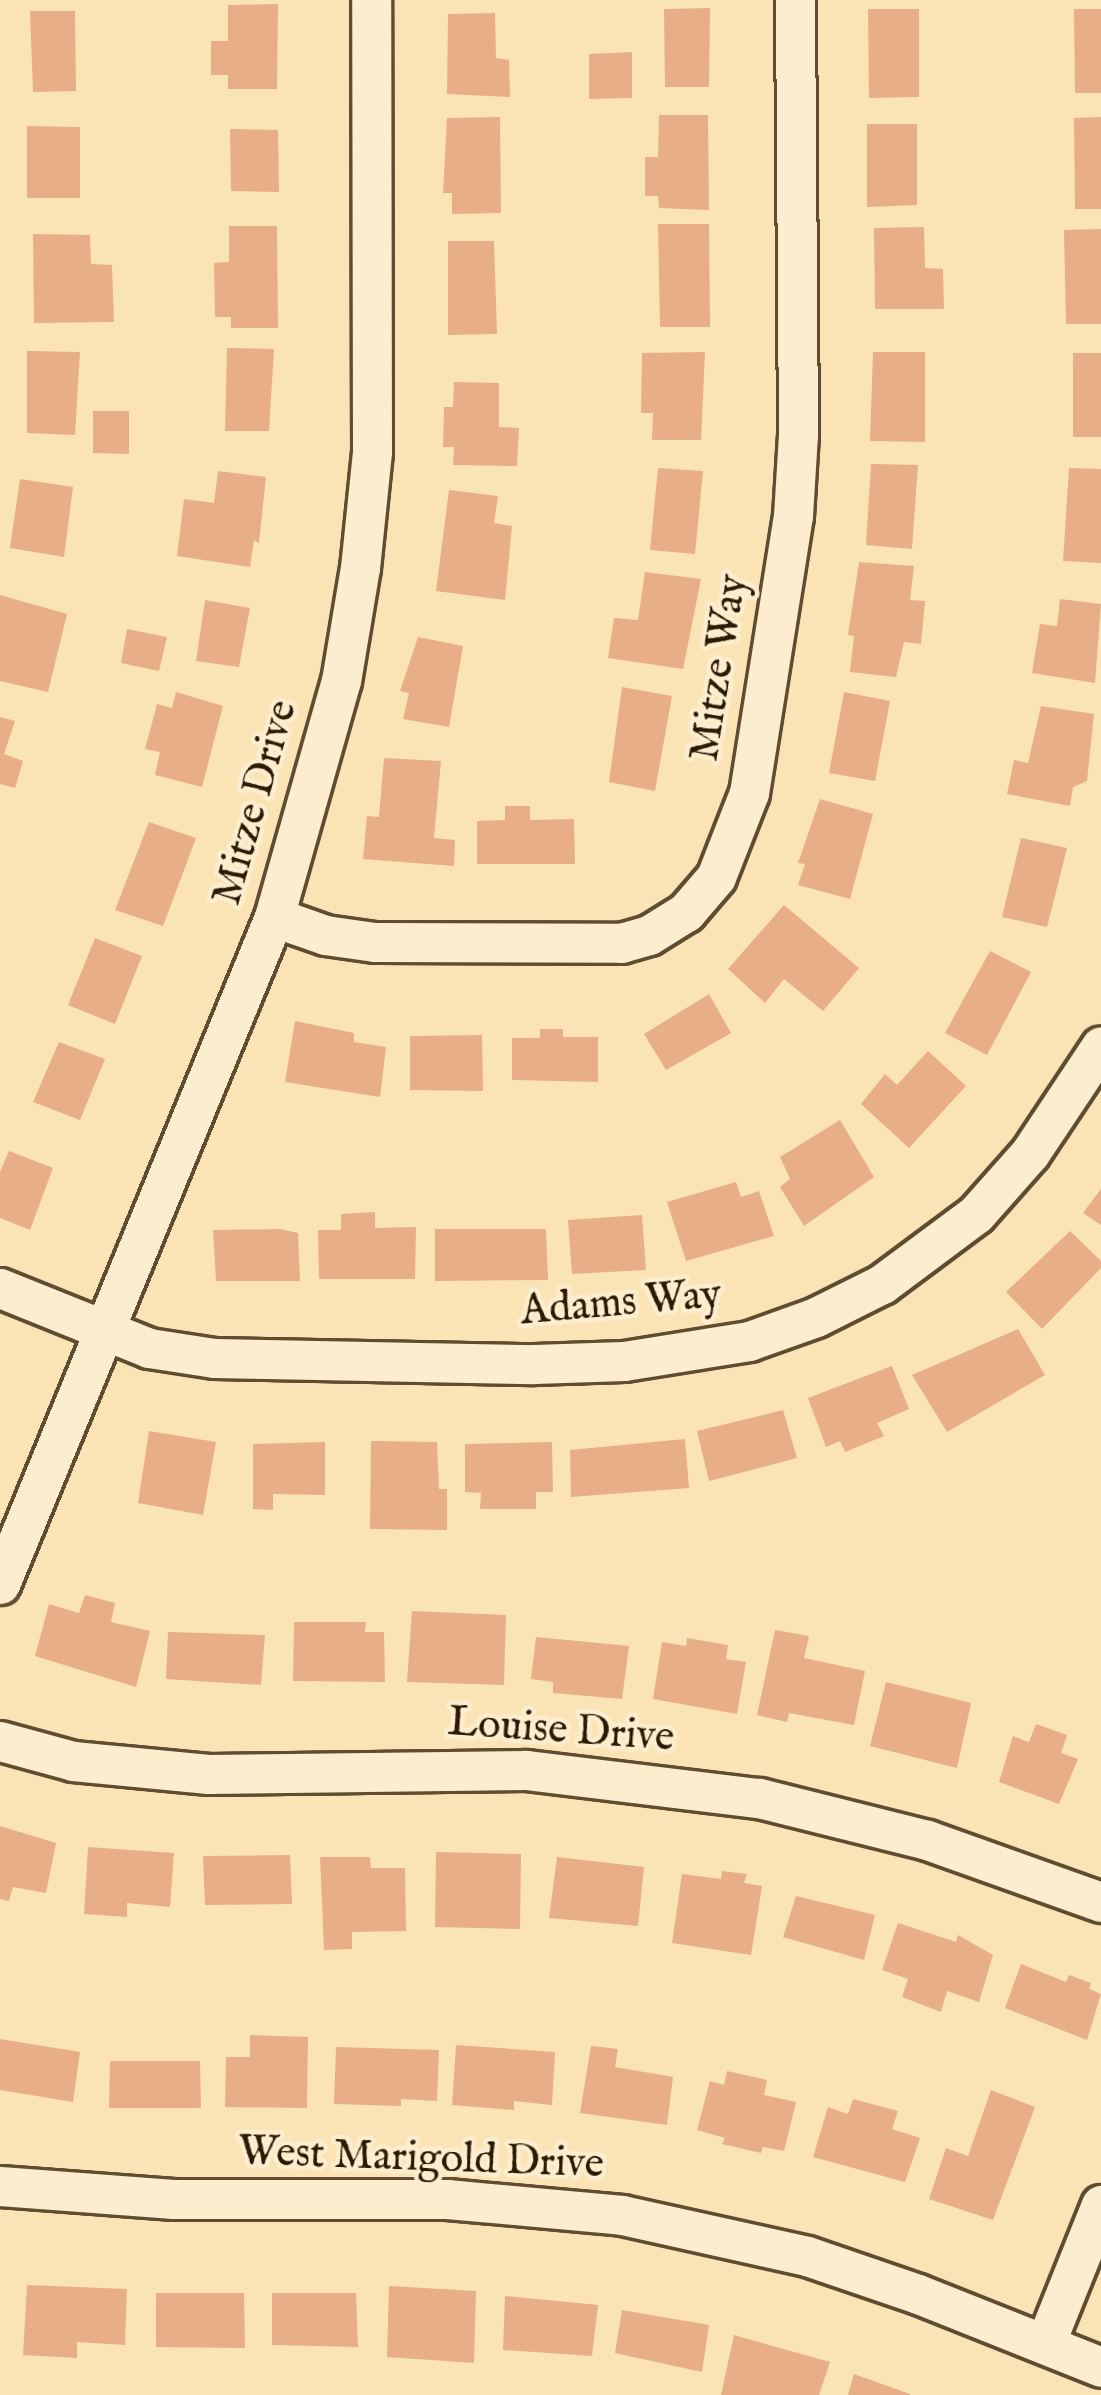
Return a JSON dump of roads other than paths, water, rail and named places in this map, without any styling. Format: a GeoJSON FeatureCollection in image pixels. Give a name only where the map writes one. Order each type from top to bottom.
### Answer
{"type":"FeatureCollection","features":[{"type":"Feature","properties":{"kind":"street","name":"Mitze Drive"},"geometry":{"type":"LineString","coordinates":[[0,1583],[274,917],[320,766],[360,568],[372,452],[371,0]]}},
{"type":"Feature","properties":{"kind":"street","name":"Mitze Way"},"geometry":{"type":"LineString","coordinates":[[274,917],[325,935],[375,942],[620,943],[649,935],[686,912],[722,866],[749,793],[793,516],[798,435],[795,0]]}},
{"type":"Feature","properties":{"kind":"street","name":"Adams Way"},"geometry":{"type":"LineString","coordinates":[[0,1288],[149,1348],[214,1358],[624,1360],[749,1341],[816,1317],[882,1284],[976,1214],[1030,1153],[1101,1046]]}},
{"type":"Feature","properties":{"kind":"street","name":"Louise Drive"},"geometry":{"type":"LineString","coordinates":[[0,1741],[73,1761],[208,1774],[526,1770],[759,1798],[927,1840],[1101,1902]]}},
{"type":"Feature","properties":{"kind":"street","name":"West Marigold Drive"},"geometry":{"type":"LineString","coordinates":[[0,2186],[174,2198],[447,2199],[622,2215],[808,2257],[1101,2367]]}},
{"type":"Feature","properties":{"kind":"street"},"geometry":{"type":"LineString","coordinates":[[1045,2344],[1101,2204]]}}]}
